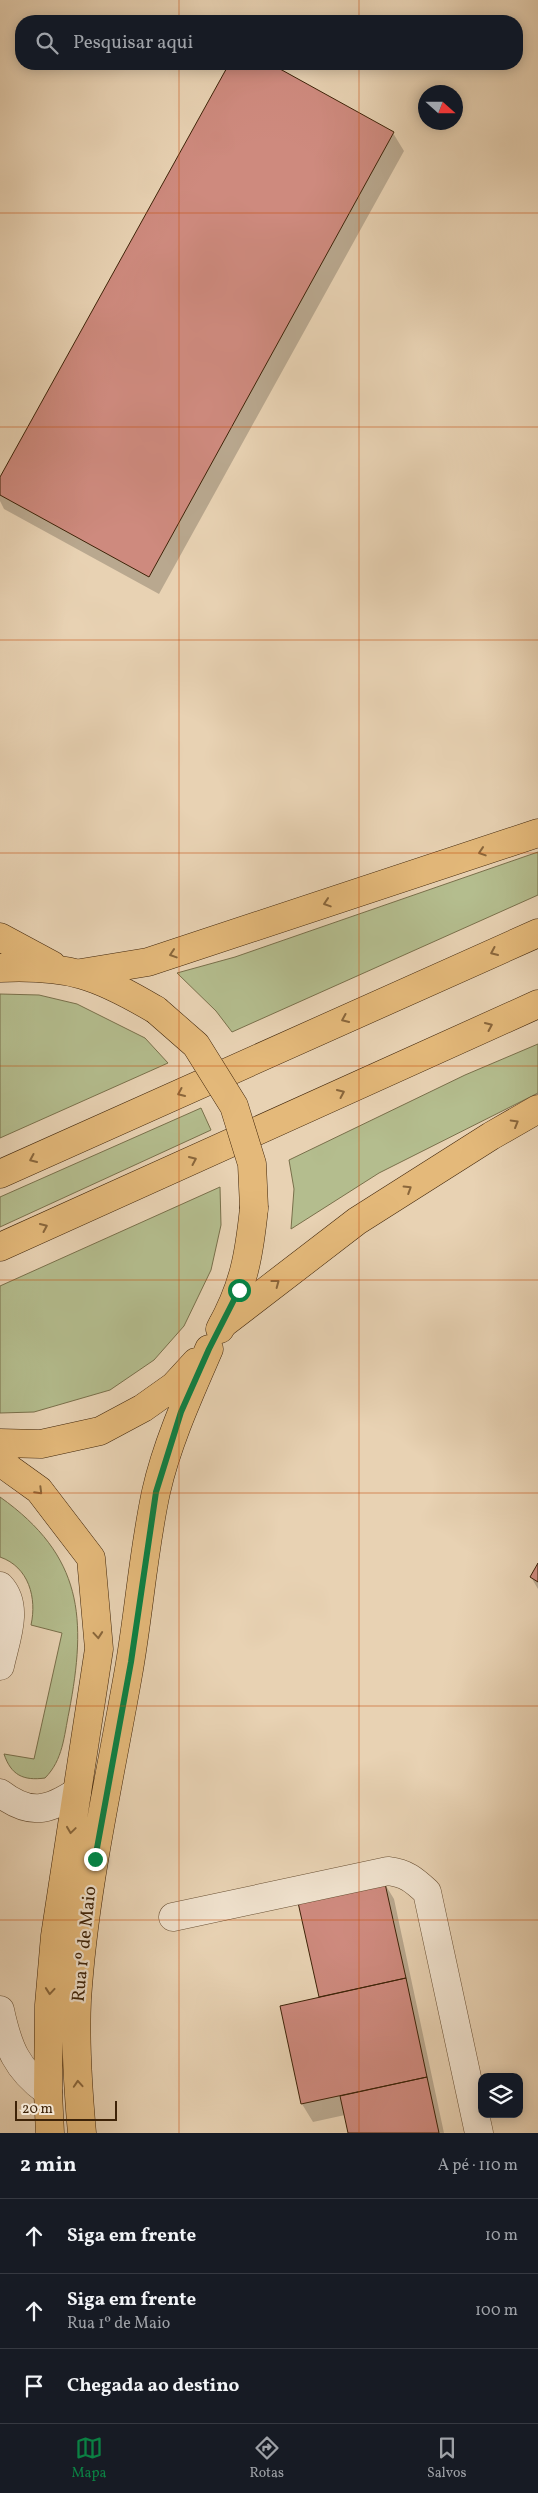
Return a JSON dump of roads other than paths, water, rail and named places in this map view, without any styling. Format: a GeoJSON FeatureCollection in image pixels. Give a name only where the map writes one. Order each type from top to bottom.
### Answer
{"type":"FeatureCollection","features":[{"type":"Feature","properties":{"kind":"main road"},"geometry":{"type":"LineString","coordinates":[[0,968],[34,966],[70,971],[148,962],[538,833]]}},
{"type":"Feature","properties":{"kind":"main road"},"geometry":{"type":"LineString","coordinates":[[0,1174],[538,932]]}},
{"type":"Feature","properties":{"kind":"main road"},"geometry":{"type":"LineString","coordinates":[[0,937],[70,971],[119,988],[156,1010],[196,1045],[234,1106],[252,1164],[254,1208],[250,1255],[239,1290],[209,1349],[174,1386],[143,1408],[100,1431],[41,1444],[0,1442]]}},
{"type":"Feature","properties":{"kind":"main road"},"geometry":{"type":"LineString","coordinates":[[0,1247],[538,1004]]}},
{"type":"Feature","properties":{"kind":"main road"},"geometry":{"type":"LineString","coordinates":[[223,1324],[357,1222],[491,1136],[538,1109]]}},
{"type":"Feature","properties":{"kind":"main road","name":"Rua 1º de Maio"},"geometry":{"type":"LineString","coordinates":[[82,2133],[77,2076],[77,2001],[84,1928],[95,1859],[131,1662],[156,1492],[181,1412],[209,1349]]}},
{"type":"Feature","properties":{"kind":"main road","name":"Rua 1º de Maio"},"geometry":{"type":"LineString","coordinates":[[0,1462],[39,1490],[91,1558],[99,1649],[55,1936],[49,2005],[48,2092],[50,2133]]}},
{"type":"Feature","properties":{"kind":"street"},"geometry":{"type":"LineString","coordinates":[[0,1586],[7,1593],[11,1613],[0,1666]]}},
{"type":"Feature","properties":{"kind":"street"},"geometry":{"type":"LineString","coordinates":[[0,1793],[11,1802],[32,1809],[55,1806],[77,1792]]}},
{"type":"Feature","properties":{"kind":"street"},"geometry":{"type":"LineString","coordinates":[[173,1917],[388,1871],[402,1873],[412,1878],[426,1892],[479,2133]]}},
{"type":"Feature","properties":{"kind":"street"},"geometry":{"type":"LineString","coordinates":[[0,2010],[11,2051],[30,2079],[48,2092]]}}]}
